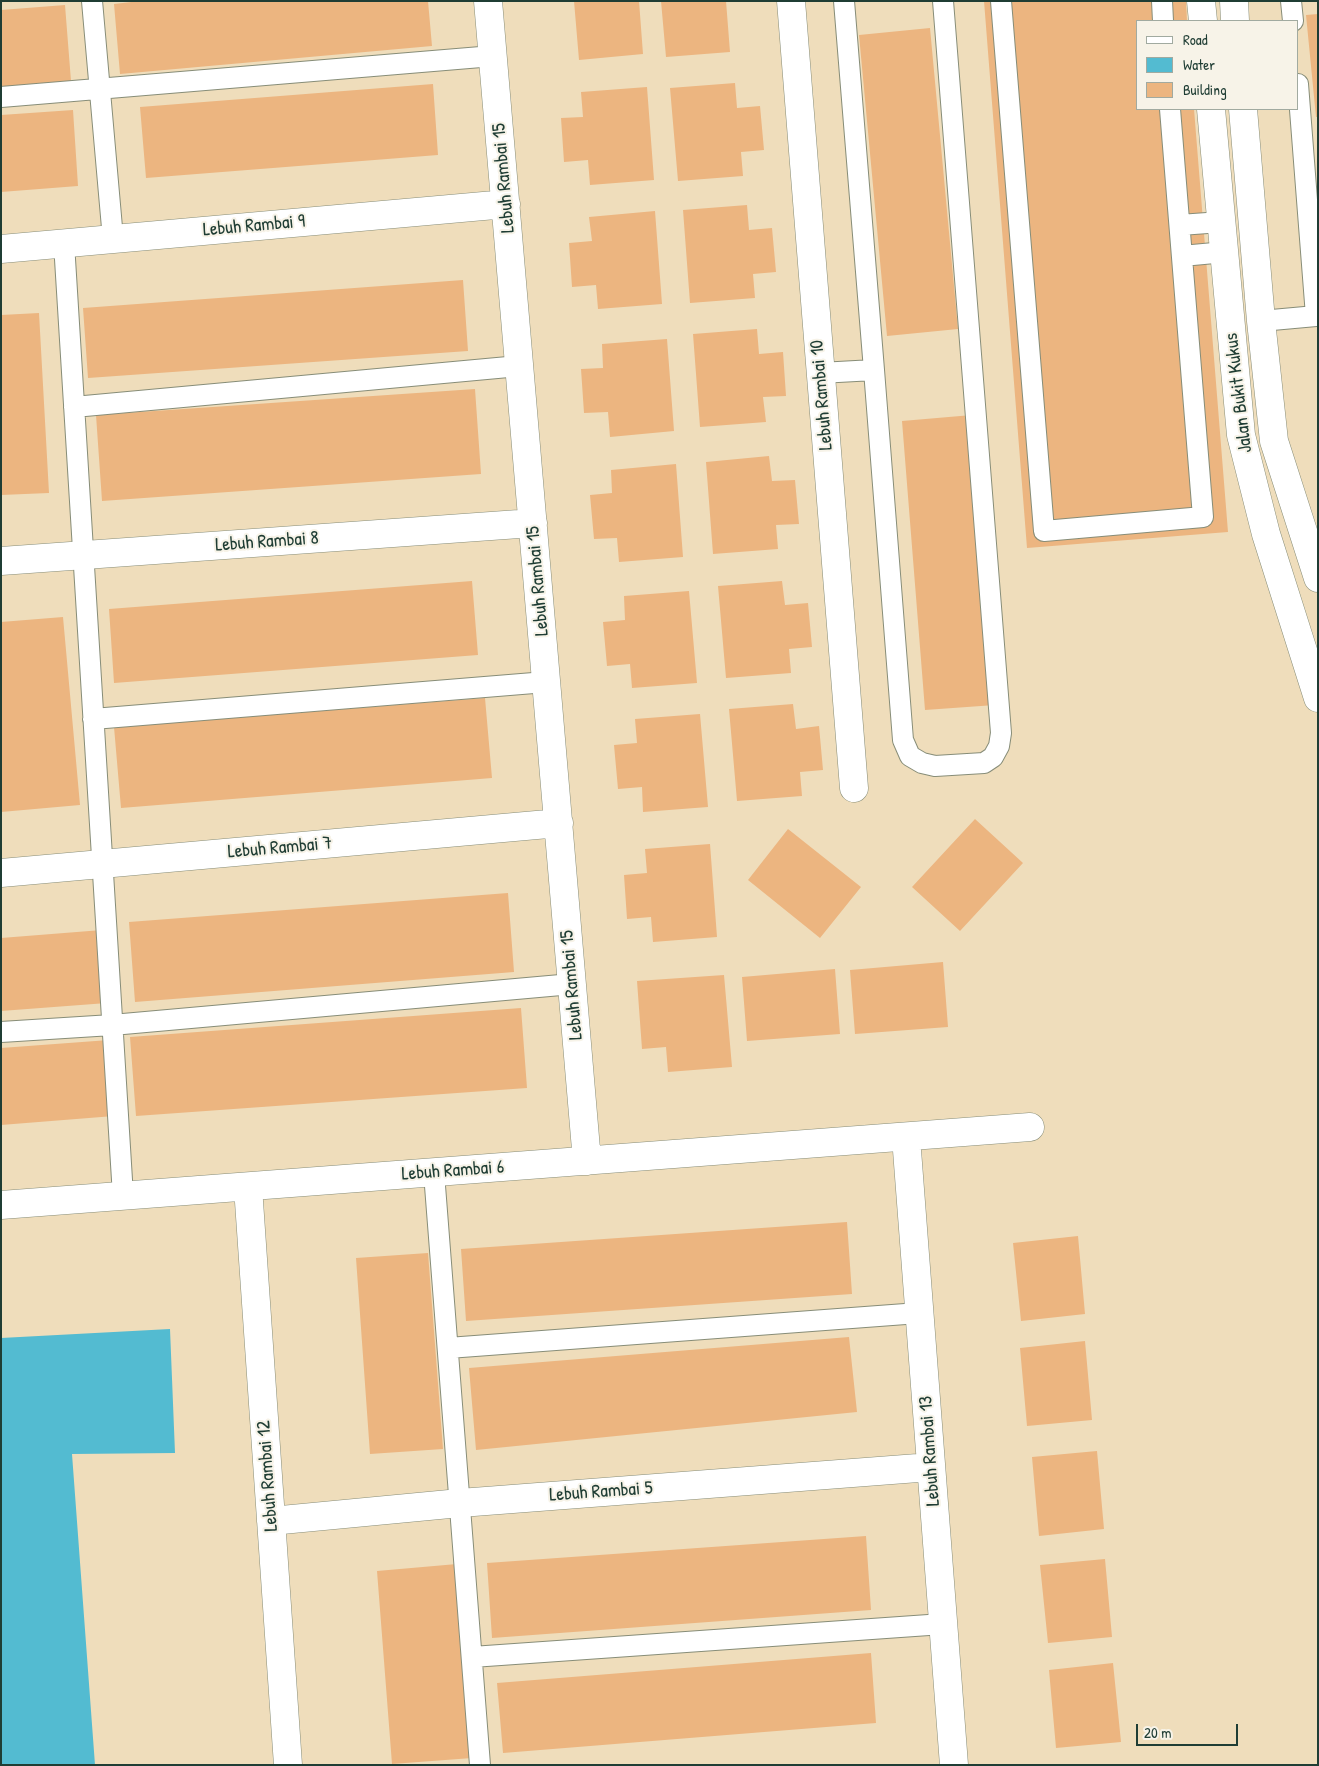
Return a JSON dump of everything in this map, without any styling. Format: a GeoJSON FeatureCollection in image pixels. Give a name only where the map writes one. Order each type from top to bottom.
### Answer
{"type":"FeatureCollection","features":[{"type":"Feature","properties":{"kind":"street","name":"Lebuh Rambai 15"},"geometry":{"type":"LineString","coordinates":[[488,1],[587,1161]]}},
{"type":"Feature","properties":{"kind":"street","name":"Lebuh Rambai 10"},"geometry":{"type":"LineString","coordinates":[[791,1],[854,788]]}},
{"type":"Feature","properties":{"kind":"street"},"geometry":{"type":"LineString","coordinates":[[1201,1],[1203,20]]}},
{"type":"Feature","properties":{"kind":"street"},"geometry":{"type":"LineString","coordinates":[[1234,1],[1235,20]]}},
{"type":"Feature","properties":{"kind":"street","name":"Jalan Bukit Kukus"},"geometry":{"type":"LineString","coordinates":[[1211,110],[1232,325],[1240,435],[1266,534],[1318,698]]}},
{"type":"Feature","properties":{"kind":"street","name":"Jalan Bukit Kukus"},"geometry":{"type":"LineString","coordinates":[[1243,110],[1260,321],[1274,441],[1318,578]]}},
{"type":"Feature","properties":{"kind":"street","name":"Lebuh Rambai 9"},"geometry":{"type":"LineString","coordinates":[[1,249],[506,204]]}},
{"type":"Feature","properties":{"kind":"street"},"geometry":{"type":"LineString","coordinates":[[1232,325],[1260,321]]}},
{"type":"Feature","properties":{"kind":"street","name":"Lebuh Rambai 8"},"geometry":{"type":"LineString","coordinates":[[1,561],[533,523]]}},
{"type":"Feature","properties":{"kind":"street","name":"Lebuh Rambai 7"},"geometry":{"type":"LineString","coordinates":[[1,873],[559,823]]}},
{"type":"Feature","properties":{"kind":"street","name":"Lebuh Rambai 6"},"geometry":{"type":"LineString","coordinates":[[1,1205],[1030,1127]]}},
{"type":"Feature","properties":{"kind":"street","name":"Lebuh Rambai 13"},"geometry":{"type":"LineString","coordinates":[[906,1137],[954,1765]]}},
{"type":"Feature","properties":{"kind":"street","name":"Lebuh Rambai 12"},"geometry":{"type":"LineString","coordinates":[[248,1187],[288,1765]]}},
{"type":"Feature","properties":{"kind":"street","name":"Lebuh Rambai 5"},"geometry":{"type":"LineString","coordinates":[[271,1521],[460,1503],[931,1467]]}},
{"type":"Feature","properties":{"kind":"lane"},"geometry":{"type":"LineString","coordinates":[[92,1],[112,239]]}},
{"type":"Feature","properties":{"kind":"lane"},"geometry":{"type":"LineString","coordinates":[[844,1],[903,740],[910,756],[922,763],[935,766],[984,762],[993,757],[999,746],[1001,733],[943,1]]}},
{"type":"Feature","properties":{"kind":"lane"},"geometry":{"type":"LineString","coordinates":[[1001,1],[1044,531],[1203,518],[1170,110]]}},
{"type":"Feature","properties":{"kind":"lane"},"geometry":{"type":"LineString","coordinates":[[1162,1],[1163,20]]}},
{"type":"Feature","properties":{"kind":"lane"},"geometry":{"type":"LineString","coordinates":[[1291,1],[1293,20]]}},
{"type":"Feature","properties":{"kind":"lane"},"geometry":{"type":"LineString","coordinates":[[1,97],[493,56]]}},
{"type":"Feature","properties":{"kind":"lane"},"geometry":{"type":"LineString","coordinates":[[1260,321],[1316,316],[1299,97]]}},
{"type":"Feature","properties":{"kind":"lane"},"geometry":{"type":"LineString","coordinates":[[1180,226],[1222,222]]}},
{"type":"Feature","properties":{"kind":"lane"},"geometry":{"type":"LineString","coordinates":[[64,243],[122,1196]]}},
{"type":"Feature","properties":{"kind":"lane"},"geometry":{"type":"LineString","coordinates":[[1182,256],[1224,252]]}},
{"type":"Feature","properties":{"kind":"lane"},"geometry":{"type":"LineString","coordinates":[[74,406],[520,366]]}},
{"type":"Feature","properties":{"kind":"lane"},"geometry":{"type":"LineString","coordinates":[[820,374],[874,370]]}},
{"type":"Feature","properties":{"kind":"lane"},"geometry":{"type":"LineString","coordinates":[[93,719],[546,682]]}},
{"type":"Feature","properties":{"kind":"lane"},"geometry":{"type":"LineString","coordinates":[[1,1032],[112,1025],[572,984]]}},
{"type":"Feature","properties":{"kind":"lane"},"geometry":{"type":"LineString","coordinates":[[434,1173],[480,1765]]}},
{"type":"Feature","properties":{"kind":"lane"},"geometry":{"type":"LineString","coordinates":[[448,1348],[919,1313]]}},
{"type":"Feature","properties":{"kind":"lane"},"geometry":{"type":"LineString","coordinates":[[472,1657],[943,1624]]}},
{"type":"Feature","properties":{"kind":"water"},"geometry":{"type":"Polygon","coordinates":[[[170,1329],[175,1453],[72,1454],[95,1765],[1,1765],[1,1338],[170,1329]]]}},
{"type":"Feature","properties":{"kind":"building"},"geometry":{"type":"Polygon","coordinates":[[[140,1],[428,1],[432,46],[120,74],[114,4],[140,1]]]}},
{"type":"Feature","properties":{"kind":"building"},"geometry":{"type":"Polygon","coordinates":[[[574,1],[639,1],[643,54],[579,60],[574,1]]]}},
{"type":"Feature","properties":{"kind":"building"},"geometry":{"type":"Polygon","coordinates":[[[661,1],[726,1],[730,52],[666,57],[661,1]]]}},
{"type":"Feature","properties":{"kind":"building"},"geometry":{"type":"Polygon","coordinates":[[[984,1],[1186,1],[1187,20],[1136,20],[1136,110],[1194,110],[1228,532],[1027,548],[984,1]]]}},
{"type":"Feature","properties":{"kind":"building"},"geometry":{"type":"Polygon","coordinates":[[[65,5],[71,81],[1,87],[1,10],[65,5]]]}},
{"type":"Feature","properties":{"kind":"building"},"geometry":{"type":"Polygon","coordinates":[[[1318,14],[1318,117],[1316,117],[1306,15],[1318,14]]]}},
{"type":"Feature","properties":{"kind":"building"},"geometry":{"type":"Polygon","coordinates":[[[930,28],[958,329],[887,336],[859,35],[930,28]]]}},
{"type":"Feature","properties":{"kind":"building"},"geometry":{"type":"Polygon","coordinates":[[[735,83],[737,108],[760,106],[764,150],[741,152],[743,176],[678,181],[670,88],[735,83]]]}},
{"type":"Feature","properties":{"kind":"building"},"geometry":{"type":"Polygon","coordinates":[[[433,84],[438,155],[146,178],[140,107],[433,84]]]}},
{"type":"Feature","properties":{"kind":"building"},"geometry":{"type":"Polygon","coordinates":[[[647,87],[654,180],[590,185],[588,160],[564,162],[561,118],[583,117],[581,92],[647,87]]]}},
{"type":"Feature","properties":{"kind":"building"},"geometry":{"type":"Polygon","coordinates":[[[73,110],[78,186],[1,192],[1,115],[73,110]]]}},
{"type":"Feature","properties":{"kind":"building"},"geometry":{"type":"Polygon","coordinates":[[[747,205],[749,230],[772,228],[776,272],[753,274],[755,298],[690,303],[683,210],[747,205]]]}},
{"type":"Feature","properties":{"kind":"building"},"geometry":{"type":"Polygon","coordinates":[[[655,211],[662,304],[598,309],[596,285],[572,287],[569,243],[592,241],[589,217],[655,211]]]}},
{"type":"Feature","properties":{"kind":"building"},"geometry":{"type":"Polygon","coordinates":[[[463,280],[468,351],[88,378],[83,308],[463,280]]]}},
{"type":"Feature","properties":{"kind":"building"},"geometry":{"type":"Polygon","coordinates":[[[39,313],[49,493],[1,495],[1,315],[39,313]]]}},
{"type":"Feature","properties":{"kind":"building"},"geometry":{"type":"Polygon","coordinates":[[[757,329],[759,354],[783,352],[786,396],[763,397],[766,422],[700,427],[693,334],[757,329]]]}},
{"type":"Feature","properties":{"kind":"building"},"geometry":{"type":"Polygon","coordinates":[[[667,339],[674,431],[610,437],[608,412],[584,413],[581,369],[603,368],[602,344],[667,339]]]}},
{"type":"Feature","properties":{"kind":"building"},"geometry":{"type":"Polygon","coordinates":[[[475,389],[481,474],[102,501],[96,415],[475,389]]]}},
{"type":"Feature","properties":{"kind":"building"},"geometry":{"type":"Polygon","coordinates":[[[972,415],[995,705],[925,710],[902,421],[972,415]]]}},
{"type":"Feature","properties":{"kind":"building"},"geometry":{"type":"Polygon","coordinates":[[[769,456],[772,481],[795,480],[799,524],[776,525],[778,549],[713,554],[706,462],[769,456]]]}},
{"type":"Feature","properties":{"kind":"building"},"geometry":{"type":"Polygon","coordinates":[[[676,464],[683,557],[619,562],[617,538],[594,539],[590,495],[612,493],[611,470],[676,464]]]}},
{"type":"Feature","properties":{"kind":"building"},"geometry":{"type":"Polygon","coordinates":[[[472,581],[478,655],[114,683],[109,609],[472,581]]]}},
{"type":"Feature","properties":{"kind":"building"},"geometry":{"type":"Polygon","coordinates":[[[782,581],[785,605],[808,603],[812,647],[789,649],[791,673],[726,678],[718,586],[782,581]]]}},
{"type":"Feature","properties":{"kind":"building"},"geometry":{"type":"Polygon","coordinates":[[[689,591],[697,683],[632,688],[630,664],[607,666],[603,622],[625,620],[624,596],[689,591]]]}},
{"type":"Feature","properties":{"kind":"building"},"geometry":{"type":"Polygon","coordinates":[[[63,617],[80,805],[1,812],[1,622],[63,617]]]}},
{"type":"Feature","properties":{"kind":"building"},"geometry":{"type":"Polygon","coordinates":[[[485,698],[492,778],[121,808],[114,727],[485,698]]]}},
{"type":"Feature","properties":{"kind":"building"},"geometry":{"type":"Polygon","coordinates":[[[793,704],[796,729],[819,726],[823,770],[800,772],[802,796],[737,801],[729,709],[793,704]]]}},
{"type":"Feature","properties":{"kind":"building"},"geometry":{"type":"Polygon","coordinates":[[[700,714],[708,807],[643,812],[642,787],[618,789],[614,745],[637,743],[635,719],[700,714]]]}},
{"type":"Feature","properties":{"kind":"building"},"geometry":{"type":"Polygon","coordinates":[[[975,819],[1023,863],[960,931],[912,887],[975,819]]]}},
{"type":"Feature","properties":{"kind":"building"},"geometry":{"type":"Polygon","coordinates":[[[788,829],[861,887],[820,938],[748,880],[788,829]]]}},
{"type":"Feature","properties":{"kind":"building"},"geometry":{"type":"Polygon","coordinates":[[[710,844],[717,937],[653,942],[651,917],[627,919],[624,875],[647,873],[645,849],[710,844]]]}},
{"type":"Feature","properties":{"kind":"building"},"geometry":{"type":"Polygon","coordinates":[[[508,893],[514,972],[135,1002],[129,922],[508,893]]]}},
{"type":"Feature","properties":{"kind":"building"},"geometry":{"type":"Polygon","coordinates":[[[102,930],[107,1003],[1,1011],[1,938],[102,930]]]}},
{"type":"Feature","properties":{"kind":"building"},"geometry":{"type":"Polygon","coordinates":[[[943,962],[948,1027],[855,1034],[850,970],[943,962]]]}},
{"type":"Feature","properties":{"kind":"building"},"geometry":{"type":"Polygon","coordinates":[[[835,969],[840,1034],[747,1041],[742,977],[835,969]]]}},
{"type":"Feature","properties":{"kind":"building"},"geometry":{"type":"Polygon","coordinates":[[[724,975],[732,1067],[668,1072],[666,1047],[642,1049],[637,981],[724,975]]]}},
{"type":"Feature","properties":{"kind":"building"},"geometry":{"type":"Polygon","coordinates":[[[521,1008],[527,1088],[136,1116],[130,1037],[521,1008]]]}},
{"type":"Feature","properties":{"kind":"building"},"geometry":{"type":"Polygon","coordinates":[[[109,1040],[114,1116],[1,1125],[1,1048],[109,1040]]]}},
{"type":"Feature","properties":{"kind":"building"},"geometry":{"type":"Polygon","coordinates":[[[847,1222],[852,1294],[466,1321],[461,1249],[847,1222]]]}},
{"type":"Feature","properties":{"kind":"building"},"geometry":{"type":"Polygon","coordinates":[[[1078,1236],[1085,1314],[1021,1321],[1013,1243],[1078,1236]]]}},
{"type":"Feature","properties":{"kind":"building"},"geometry":{"type":"Polygon","coordinates":[[[428,1253],[443,1449],[370,1454],[356,1258],[428,1253]]]}},
{"type":"Feature","properties":{"kind":"building"},"geometry":{"type":"Polygon","coordinates":[[[849,1337],[857,1412],[476,1450],[469,1368],[849,1337]]]}},
{"type":"Feature","properties":{"kind":"building"},"geometry":{"type":"Polygon","coordinates":[[[1085,1341],[1092,1420],[1027,1426],[1020,1348],[1085,1341]]]}},
{"type":"Feature","properties":{"kind":"building"},"geometry":{"type":"Polygon","coordinates":[[[1097,1451],[1104,1529],[1039,1536],[1032,1457],[1097,1451]]]}},
{"type":"Feature","properties":{"kind":"building"},"geometry":{"type":"Polygon","coordinates":[[[866,1536],[871,1610],[492,1638],[487,1563],[866,1536]]]}},
{"type":"Feature","properties":{"kind":"building"},"geometry":{"type":"Polygon","coordinates":[[[1105,1559],[1112,1637],[1048,1643],[1040,1565],[1105,1559]]]}},
{"type":"Feature","properties":{"kind":"building"},"geometry":{"type":"Polygon","coordinates":[[[457,1564],[472,1758],[392,1764],[377,1571],[457,1564]]]}},
{"type":"Feature","properties":{"kind":"building"},"geometry":{"type":"Polygon","coordinates":[[[871,1653],[876,1723],[503,1753],[497,1683],[871,1653]]]}},
{"type":"Feature","properties":{"kind":"building"},"geometry":{"type":"Polygon","coordinates":[[[1113,1663],[1121,1742],[1056,1748],[1049,1670],[1113,1663]]]}}]}
